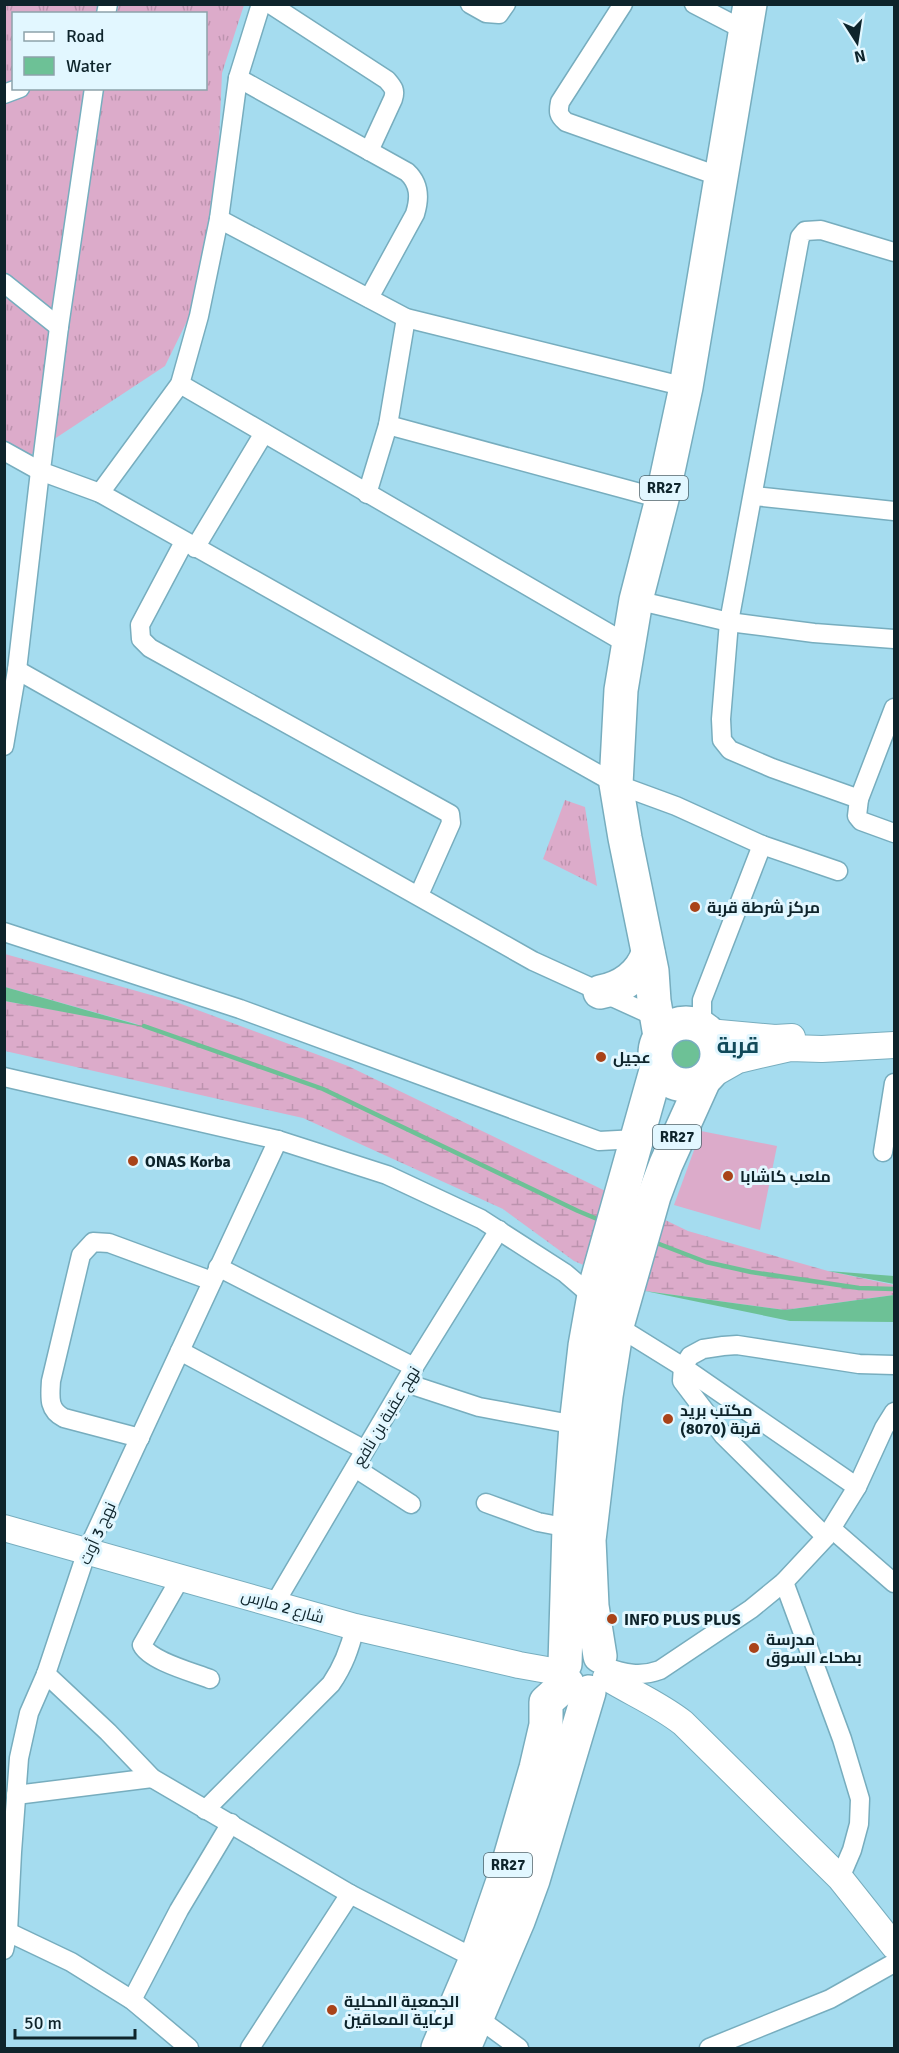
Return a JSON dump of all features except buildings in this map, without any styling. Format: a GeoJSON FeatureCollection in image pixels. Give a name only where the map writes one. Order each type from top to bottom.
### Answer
{"type":"FeatureCollection","features":[{"type":"Feature","properties":{"kind":"highway","name":"RR27"},"geometry":{"type":"LineString","coordinates":[[464,2049],[533,1880],[592,1677],[589,1540],[606,1396],[608,1301],[626,1177],[637,1139],[658,1040],[650,962],[616,784],[621,690],[636,600],[662,500],[686,387],[748,18]]}},
{"type":"Feature","properties":{"kind":"highway","name":"RR27"},"geometry":{"type":"LineString","coordinates":[[592,1677],[569,1528],[576,1425],[585,1346],[608,1301],[666,1164],[706,1078],[715,1067],[717,1054],[715,1042],[675,998],[650,962]]}},
{"type":"Feature","properties":{"kind":"highway"},"geometry":{"type":"LineString","coordinates":[[600,992],[622,985],[650,962]]}},
{"type":"Feature","properties":{"kind":"highway"},"geometry":{"type":"LineString","coordinates":[[701,1027],[675,1025],[658,1040],[664,1077],[675,1084],[693,1085],[706,1078]]}},
{"type":"Feature","properties":{"kind":"highway","name":"RR27"},"geometry":{"type":"LineString","coordinates":[[438,2049],[476,1959],[505,1875],[536,1768],[546,1725],[546,1701],[592,1677]]}},
{"type":"Feature","properties":{"kind":"street"},"geometry":{"type":"LineString","coordinates":[[100,493],[180,384],[199,316],[219,219],[238,78],[261,4]]}},
{"type":"Feature","properties":{"kind":"street"},"geometry":{"type":"LineString","coordinates":[[270,4],[387,80],[393,87],[395,93],[393,99],[369,151]]}},
{"type":"Feature","properties":{"kind":"street"},"geometry":{"type":"LineString","coordinates":[[470,4],[492,15],[499,14],[506,4]]}},
{"type":"Feature","properties":{"kind":"street"},"geometry":{"type":"LineString","coordinates":[[623,4],[560,102],[558,111],[560,117],[566,122],[602,136],[721,177]]}},
{"type":"Feature","properties":{"kind":"street"},"geometry":{"type":"LineString","coordinates":[[694,4],[748,18]]}},
{"type":"Feature","properties":{"kind":"street"},"geometry":{"type":"LineString","coordinates":[[238,78],[413,177],[418,188],[419,201],[415,214],[369,298]]}},
{"type":"Feature","properties":{"kind":"street"},"geometry":{"type":"LineString","coordinates":[[4,746],[7,703],[17,670],[59,327],[94,90]]}},
{"type":"Feature","properties":{"kind":"street"},"geometry":{"type":"LineString","coordinates":[[219,219],[406,318],[686,387]]}},
{"type":"Feature","properties":{"kind":"street"},"geometry":{"type":"LineString","coordinates":[[859,799],[772,768],[730,750],[722,740],[721,719],[729,622],[800,237],[806,231],[821,230],[894,252]]}},
{"type":"Feature","properties":{"kind":"street"},"geometry":{"type":"LineString","coordinates":[[4,283],[59,327]]}},
{"type":"Feature","properties":{"kind":"street"},"geometry":{"type":"LineString","coordinates":[[367,494],[388,425],[406,318]]}},
{"type":"Feature","properties":{"kind":"street"},"geometry":{"type":"LineString","coordinates":[[180,384],[629,645]]}},
{"type":"Feature","properties":{"kind":"street"},"geometry":{"type":"LineString","coordinates":[[388,425],[662,500]]}},
{"type":"Feature","properties":{"kind":"street"},"geometry":{"type":"LineString","coordinates":[[264,434],[140,625],[141,639],[150,648],[450,814],[451,823],[418,895]]}},
{"type":"Feature","properties":{"kind":"street"},"geometry":{"type":"LineString","coordinates":[[4,451],[40,471],[100,493],[616,784],[676,806],[762,845],[838,871]]}},
{"type":"Feature","properties":{"kind":"street"},"geometry":{"type":"LineString","coordinates":[[754,496],[894,511]]}},
{"type":"Feature","properties":{"kind":"street"},"geometry":{"type":"LineString","coordinates":[[636,600],[729,622],[814,633],[894,639]]}},
{"type":"Feature","properties":{"kind":"street"},"geometry":{"type":"LineString","coordinates":[[17,670],[533,961],[600,992],[658,1040]]}},
{"type":"Feature","properties":{"kind":"street"},"geometry":{"type":"LineString","coordinates":[[894,708],[859,799],[857,816],[861,821],[894,833]]}},
{"type":"Feature","properties":{"kind":"street"},"geometry":{"type":"LineString","coordinates":[[762,845],[702,1000],[701,1027],[775,1038],[894,1034]]}},
{"type":"Feature","properties":{"kind":"street"},"geometry":{"type":"LineString","coordinates":[[4,932],[240,1009],[599,1141],[637,1139]]}},
{"type":"Feature","properties":{"kind":"street"},"geometry":{"type":"LineString","coordinates":[[706,1078],[738,1060],[790,1048],[894,1046]]}},
{"type":"Feature","properties":{"kind":"street"},"geometry":{"type":"LineString","coordinates":[[4,1077],[278,1140],[387,1175],[481,1219],[608,1301],[683,1366],[857,1487]]}},
{"type":"Feature","properties":{"kind":"street"},"geometry":{"type":"LineString","coordinates":[[883,1152],[894,1083]]}},
{"type":"Feature","properties":{"kind":"street","name":"نهج 3 أوت"},"geometry":{"type":"LineString","coordinates":[[4,1950],[8,1932],[16,1795],[23,1734],[29,1713],[46,1674],[87,1551],[278,1140]]}},
{"type":"Feature","properties":{"kind":"street"},"geometry":{"type":"LineString","coordinates":[[599,1141],[626,1177]]}},
{"type":"Feature","properties":{"kind":"street","name":"نهج عقبة بن نافع"},"geometry":{"type":"LineString","coordinates":[[275,1603],[499,1230]]}},
{"type":"Feature","properties":{"kind":"street"},"geometry":{"type":"LineString","coordinates":[[140,1438],[64,1418],[56,1414],[52,1408],[51,1381],[81,1255],[93,1242],[109,1243],[215,1274],[410,1375],[479,1407],[576,1425]]}},
{"type":"Feature","properties":{"kind":"street"},"geometry":{"type":"LineString","coordinates":[[894,1365],[860,1364],[737,1346],[703,1349],[690,1356],[683,1366],[682,1382],[723,1435],[830,1533],[894,1583]]}},
{"type":"Feature","properties":{"kind":"street"},"geometry":{"type":"LineString","coordinates":[[180,1351],[365,1450]]}},
{"type":"Feature","properties":{"kind":"street"},"geometry":{"type":"LineString","coordinates":[[592,1677],[650,1674],[660,1670],[751,1609],[784,1582],[830,1533],[857,1487],[884,1428],[894,1412]]}},
{"type":"Feature","properties":{"kind":"street"},"geometry":{"type":"LineString","coordinates":[[355,1467],[411,1504]]}},
{"type":"Feature","properties":{"kind":"street"},"geometry":{"type":"LineString","coordinates":[[486,1503],[538,1522],[569,1528]]}},
{"type":"Feature","properties":{"kind":"street","name":"شارع 2 مارس"},"geometry":{"type":"LineString","coordinates":[[4,1528],[355,1627],[519,1665],[592,1677],[656,1704],[683,1723],[726,1763],[840,1878],[894,1946]]}},
{"type":"Feature","properties":{"kind":"street"},"geometry":{"type":"LineString","coordinates":[[181,1577],[142,1645],[146,1652],[156,1658],[210,1679]]}},
{"type":"Feature","properties":{"kind":"street"},"geometry":{"type":"LineString","coordinates":[[784,1582],[842,1739],[860,1799],[859,1824],[852,1850],[840,1878]]}},
{"type":"Feature","properties":{"kind":"street"},"geometry":{"type":"LineString","coordinates":[[205,1810],[331,1683],[342,1668],[350,1650],[355,1627]]}},
{"type":"Feature","properties":{"kind":"street"},"geometry":{"type":"LineString","coordinates":[[46,1674],[108,1732],[152,1778],[350,1894],[476,1959]]}},
{"type":"Feature","properties":{"kind":"street"},"geometry":{"type":"LineString","coordinates":[[16,1795],[152,1778]]}},
{"type":"Feature","properties":{"kind":"street"},"geometry":{"type":"LineString","coordinates":[[132,2000],[179,1910],[231,1823]]}},
{"type":"Feature","properties":{"kind":"street"},"geometry":{"type":"LineString","coordinates":[[250,2049],[350,1894]]}},
{"type":"Feature","properties":{"kind":"street"},"geometry":{"type":"LineString","coordinates":[[8,1932],[71,1962],[132,2000],[189,2049]]}},
{"type":"Feature","properties":{"kind":"street"},"geometry":{"type":"LineString","coordinates":[[709,2049],[830,1999],[894,1963]]}},
{"type":"Feature","properties":{"kind":"street"},"geometry":{"type":"LineString","coordinates":[[478,2018],[519,2049]]}},
{"type":"Feature","properties":{"kind":"green space"},"geometry":{"type":"Polygon","coordinates":[[[4,5],[244,5],[222,73],[216,210],[191,313],[165,366],[24,459],[4,447],[4,5]]]}},
{"type":"Feature","properties":{"kind":"green space"},"geometry":{"type":"Polygon","coordinates":[[[565,800],[585,807],[597,886],[543,859],[565,800]]]}},
{"type":"Feature","properties":{"kind":"green space"},"geometry":{"type":"Polygon","coordinates":[[[5,954],[176,1002],[348,1066],[688,1231],[828,1271],[894,1285],[894,1295],[785,1310],[645,1291],[574,1261],[503,1209],[303,1118],[5,1051],[5,1001],[140,1025],[5,987],[5,954]]]}},
{"type":"Feature","properties":{"kind":"green space","name":"ملعب كاشابا"},"geometry":{"type":"Polygon","coordinates":[[[701,1131],[777,1146],[760,1230],[674,1205],[701,1131]]]}},
{"type":"Feature","properties":{"kind":"water"},"geometry":{"type":"Polygon","coordinates":[[[5,987],[149,1028],[5,1001],[5,987]]]}},
{"type":"Feature","properties":{"kind":"water"},"geometry":{"type":"Polygon","coordinates":[[[684,1032],[697,1035],[706,1042],[711,1059],[710,1066],[687,1081],[677,1079],[666,1071],[662,1051],[674,1035],[684,1032]]]}},
{"type":"Feature","properties":{"kind":"water"},"geometry":{"type":"Polygon","coordinates":[[[828,1271],[894,1276],[894,1284],[828,1271]]]}},
{"type":"Feature","properties":{"kind":"water"},"geometry":{"type":"Polygon","coordinates":[[[645,1291],[785,1310],[894,1295],[894,1322],[790,1321],[645,1291]]]}},
{"type":"Feature","properties":{"kind":"waterway"},"geometry":{"type":"LineString","coordinates":[[144,1026],[323,1089],[602,1221]]}},
{"type":"Feature","properties":{"kind":"waterway"},"geometry":{"type":"LineString","coordinates":[[654,1242],[706,1262],[751,1272],[859,1288],[894,1289]]}},
{"type":"Feature","properties":{"kind":"place","name":"مركز شرطة قربة"},"geometry":{"type":"Point","coordinates":[695,907]}},
{"type":"Feature","properties":{"kind":"place","name":"عجيل"},"geometry":{"type":"Point","coordinates":[601,1057]}},
{"type":"Feature","properties":{"kind":"place","name":"ONAS Korba"},"geometry":{"type":"Point","coordinates":[133,1161]}},
{"type":"Feature","properties":{"kind":"place","name":"ملعب كاشابا"},"geometry":{"type":"Point","coordinates":[728,1176]}},
{"type":"Feature","properties":{"kind":"place","name":"مكتب بريد قربة (8070)"},"geometry":{"type":"Point","coordinates":[668,1419]}},
{"type":"Feature","properties":{"kind":"place","name":"INFO PLUS PLUS"},"geometry":{"type":"Point","coordinates":[612,1619]}},
{"type":"Feature","properties":{"kind":"place","name":"مدرسة بطحاء السوق"},"geometry":{"type":"Point","coordinates":[754,1648]}},
{"type":"Feature","properties":{"kind":"place","name":"الجمعية المحلية لرعاية المعاقين"},"geometry":{"type":"Point","coordinates":[332,2010]}},
{"type":"Feature","properties":{"kind":"district","name":"قربة"},"geometry":{"type":"Point","coordinates":[738,1045]}}]}
